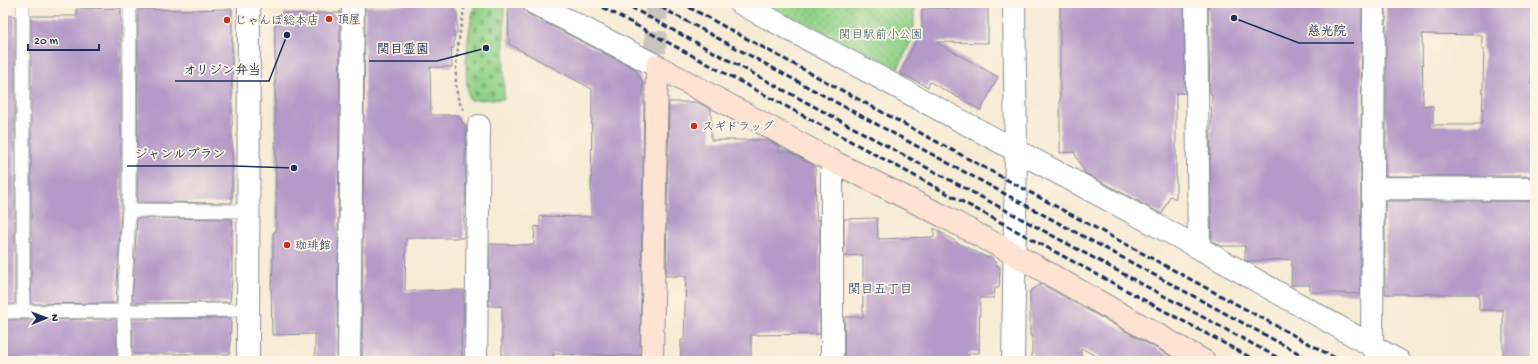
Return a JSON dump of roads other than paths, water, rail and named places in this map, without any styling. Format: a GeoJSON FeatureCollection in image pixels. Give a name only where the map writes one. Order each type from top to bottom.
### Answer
{"type":"FeatureCollection","features":[{"type":"Feature","properties":{"kind":"street"},"geometry":{"type":"LineString","coordinates":[[248,361],[249,3]]}},
{"type":"Feature","properties":{"kind":"street"},"geometry":{"type":"LineString","coordinates":[[349,361],[353,3]]}},
{"type":"Feature","properties":{"kind":"street"},"geometry":{"type":"LineString","coordinates":[[534,3],[656,60],[832,161],[943,216],[1014,254],[1204,361]]}},
{"type":"Feature","properties":{"kind":"street"},"geometry":{"type":"LineString","coordinates":[[740,3],[1199,248],[1399,361]]}},
{"type":"Feature","properties":{"kind":"street"},"geometry":{"type":"LineString","coordinates":[[1013,361],[1016,150],[1014,3]]}},
{"type":"Feature","properties":{"kind":"street"},"geometry":{"type":"LineString","coordinates":[[1196,3],[1199,248]]}},
{"type":"Feature","properties":{"kind":"street"},"geometry":{"type":"LineString","coordinates":[[1372,347],[1374,3]]}},
{"type":"Feature","properties":{"kind":"street"},"geometry":{"type":"LineString","coordinates":[[652,361],[656,60]]}},
{"type":"Feature","properties":{"kind":"street"},"geometry":{"type":"LineString","coordinates":[[476,361],[479,126]]}},
{"type":"Feature","properties":{"kind":"street"},"geometry":{"type":"LineString","coordinates":[[832,161],[832,361]]}},
{"type":"Feature","properties":{"kind":"street"},"geometry":{"type":"LineString","coordinates":[[1373,188],[1535,189]]}},
{"type":"Feature","properties":{"kind":"lane"},"geometry":{"type":"LineString","coordinates":[[22,312],[23,3]]}},
{"type":"Feature","properties":{"kind":"lane"},"geometry":{"type":"LineString","coordinates":[[125,361],[124,311],[129,210],[130,3]]}},
{"type":"Feature","properties":{"kind":"lane"},"geometry":{"type":"LineString","coordinates":[[129,210],[248,211]]}},
{"type":"Feature","properties":{"kind":"lane"},"geometry":{"type":"LineString","coordinates":[[3,312],[248,310]]}},
{"type":"Feature","properties":{"kind":"tunnel"},"geometry":{"type":"LineString","coordinates":[[655,53],[657,3]]}},
{"type":"Feature","properties":{"kind":"railway"},"geometry":{"type":"LineString","coordinates":[[595,3],[1257,361]]}},
{"type":"Feature","properties":{"kind":"railway"},"geometry":{"type":"LineString","coordinates":[[623,3],[1284,361]]}},
{"type":"Feature","properties":{"kind":"railway"},"geometry":{"type":"LineString","coordinates":[[653,3],[1313,361]]}},
{"type":"Feature","properties":{"kind":"railway"},"geometry":{"type":"LineString","coordinates":[[681,3],[1341,361]]}},
{"type":"Feature","properties":{"kind":"place","name":"慈光院"},"geometry":{"type":"Point","coordinates":[1234,18]}},
{"type":"Feature","properties":{"kind":"place","name":"頂屋"},"geometry":{"type":"Point","coordinates":[329,19]}},
{"type":"Feature","properties":{"kind":"place","name":"じゃんぼ総本店"},"geometry":{"type":"Point","coordinates":[227,20]}},
{"type":"Feature","properties":{"kind":"place","name":"オリジン弁当"},"geometry":{"type":"Point","coordinates":[287,35]}},
{"type":"Feature","properties":{"kind":"place","name":"関目霊園"},"geometry":{"type":"Point","coordinates":[486,48]}},
{"type":"Feature","properties":{"kind":"place","name":"スギドラッグ"},"geometry":{"type":"Point","coordinates":[694,126]}},
{"type":"Feature","properties":{"kind":"place","name":"ジャンルプラン"},"geometry":{"type":"Point","coordinates":[294,168]}},
{"type":"Feature","properties":{"kind":"place","name":"珈琲館"},"geometry":{"type":"Point","coordinates":[287,245]}},
{"type":"Feature","properties":{"kind":"district","name":"関目五丁目"},"geometry":{"type":"Point","coordinates":[880,288]}},
{"type":"Feature","properties":{"kind":"park label","name":"関目駅前小公園"},"geometry":{"type":"Point","coordinates":[881,34]}}]}
